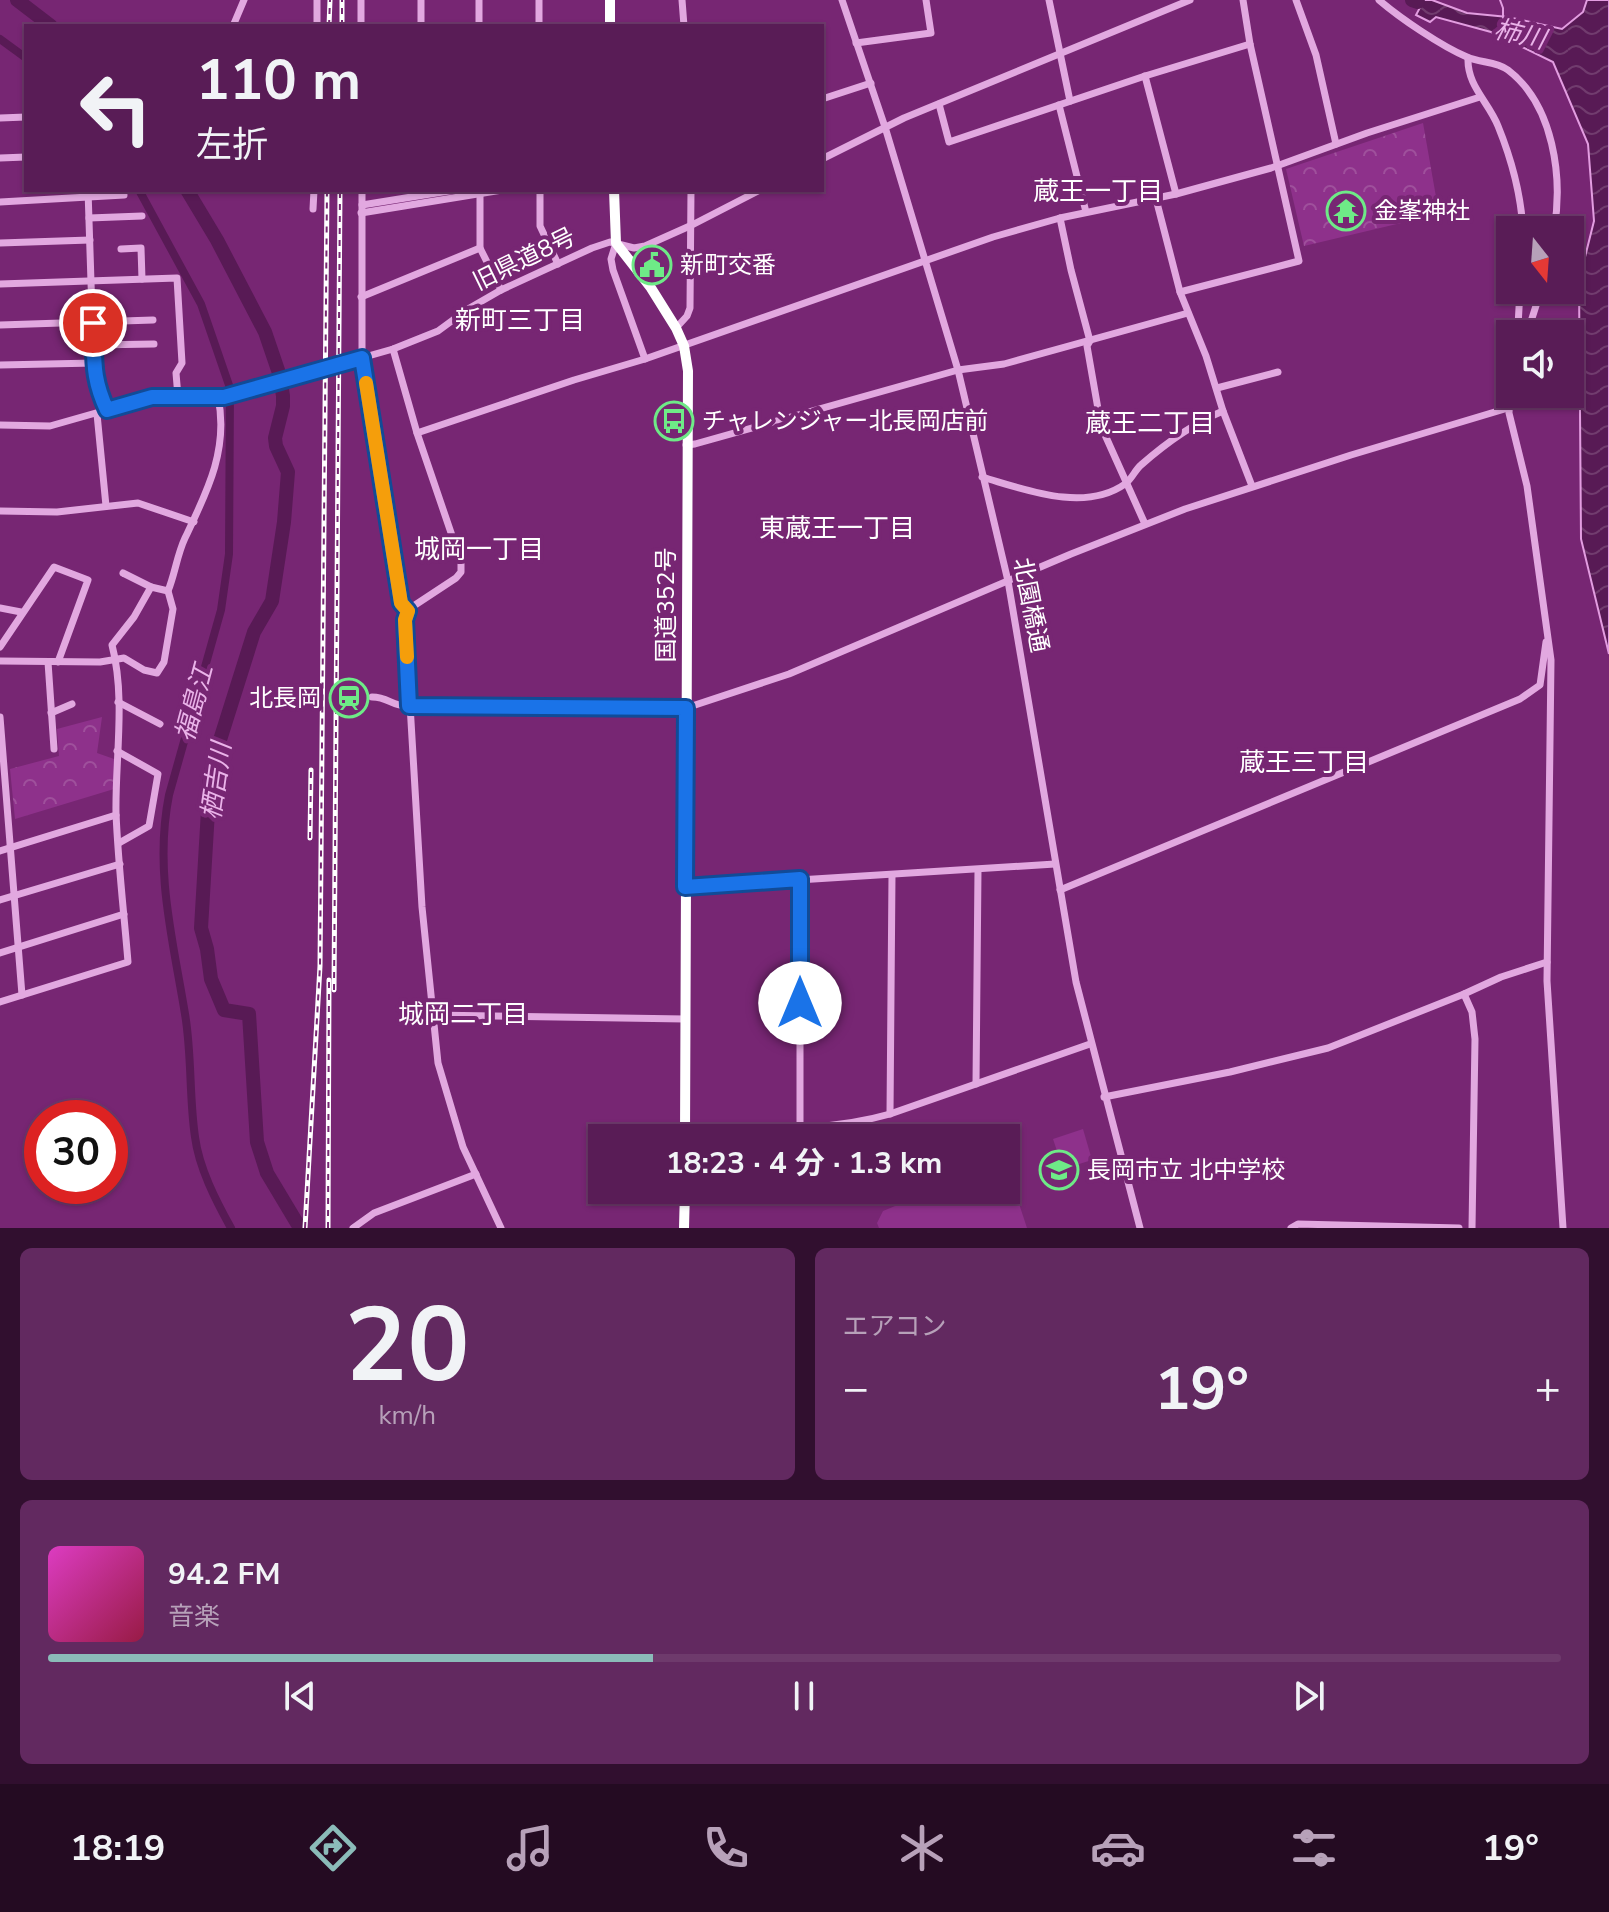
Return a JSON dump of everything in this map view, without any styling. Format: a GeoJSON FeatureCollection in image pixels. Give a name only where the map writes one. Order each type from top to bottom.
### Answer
{"type":"FeatureCollection","features":[{"type":"Feature","properties":{"kind":"highway"},"geometry":{"type":"LineString","coordinates":[[610,0],[610,24]]}},
{"type":"Feature","properties":{"kind":"highway"},"geometry":{"type":"LineString","coordinates":[[614,192],[616,243]]}},
{"type":"Feature","properties":{"kind":"highway","name":"国道352号"},"geometry":{"type":"LineString","coordinates":[[616,243],[651,288],[676,328],[684,346],[688,371],[686,1124]]}},
{"type":"Feature","properties":{"kind":"highway"},"geometry":{"type":"LineString","coordinates":[[684,1228],[685,1204]]}},
{"type":"Feature","properties":{"kind":"main road"},"geometry":{"type":"LineString","coordinates":[[409,706],[686,708]]}},
{"type":"Feature","properties":{"kind":"street"},"geometry":{"type":"LineString","coordinates":[[234,24],[244,0]]}},
{"type":"Feature","properties":{"kind":"street"},"geometry":{"type":"LineString","coordinates":[[317,0],[317,24]]}},
{"type":"Feature","properties":{"kind":"street"},"geometry":{"type":"LineString","coordinates":[[361,0],[361,24]]}},
{"type":"Feature","properties":{"kind":"street"},"geometry":{"type":"LineString","coordinates":[[421,0],[421,24]]}},
{"type":"Feature","properties":{"kind":"street"},"geometry":{"type":"LineString","coordinates":[[479,0],[479,24]]}},
{"type":"Feature","properties":{"kind":"street"},"geometry":{"type":"LineString","coordinates":[[539,0],[539,24]]}},
{"type":"Feature","properties":{"kind":"street"},"geometry":{"type":"LineString","coordinates":[[682,0],[684,24]]}},
{"type":"Feature","properties":{"kind":"street","name":"北園橋通"},"geometry":{"type":"LineString","coordinates":[[842,0],[885,127],[958,370],[1008,581],[1076,982],[1140,1228]]}},
{"type":"Feature","properties":{"kind":"street"},"geometry":{"type":"LineString","coordinates":[[856,43],[931,33],[926,0]]}},
{"type":"Feature","properties":{"kind":"street"},"geometry":{"type":"LineString","coordinates":[[1049,0],[1070,101]]}},
{"type":"Feature","properties":{"kind":"street"},"geometry":{"type":"LineString","coordinates":[[824,158],[885,127],[1189,0]]}},
{"type":"Feature","properties":{"kind":"street"},"geometry":{"type":"LineString","coordinates":[[1180,292],[1299,261],[1243,0]]}},
{"type":"Feature","properties":{"kind":"street"},"geometry":{"type":"LineString","coordinates":[[1296,0],[1316,55],[1336,144]]}},
{"type":"Feature","properties":{"kind":"street"},"geometry":{"type":"LineString","coordinates":[[1379,0],[1468,58],[1496,64],[1522,84],[1548,134],[1558,174],[1556,216]]}},
{"type":"Feature","properties":{"kind":"street"},"geometry":{"type":"LineString","coordinates":[[939,104],[949,142],[1250,44]]}},
{"type":"Feature","properties":{"kind":"street"},"geometry":{"type":"LineString","coordinates":[[1468,58],[1472,82],[1497,123],[1510,160],[1520,216]]}},
{"type":"Feature","properties":{"kind":"street"},"geometry":{"type":"LineString","coordinates":[[1145,76],[1176,194]]}},
{"type":"Feature","properties":{"kind":"street"},"geometry":{"type":"LineString","coordinates":[[824,98],[871,83]]}},
{"type":"Feature","properties":{"kind":"street"},"geometry":{"type":"LineString","coordinates":[[417,433],[684,346],[925,259],[1060,218],[1156,199],[1279,165],[1480,97]]}},
{"type":"Feature","properties":{"kind":"street"},"geometry":{"type":"LineString","coordinates":[[1059,105],[1086,212]]}},
{"type":"Feature","properties":{"kind":"street"},"geometry":{"type":"LineString","coordinates":[[0,118],[24,117]]}},
{"type":"Feature","properties":{"kind":"street"},"geometry":{"type":"LineString","coordinates":[[0,158],[24,157]]}},
{"type":"Feature","properties":{"kind":"street"},"geometry":{"type":"LineString","coordinates":[[313,209],[314,192]]}},
{"type":"Feature","properties":{"kind":"street"},"geometry":{"type":"LineString","coordinates":[[362,192],[362,358],[401,603],[408,611]]}},
{"type":"Feature","properties":{"kind":"street"},"geometry":{"type":"LineString","coordinates":[[361,209],[480,192],[480,248],[501,290]]}},
{"type":"Feature","properties":{"kind":"street"},"geometry":{"type":"LineString","coordinates":[[540,192],[540,226],[558,264]]}},
{"type":"Feature","properties":{"kind":"street"},"geometry":{"type":"LineString","coordinates":[[676,328],[690,308],[691,192]]}},
{"type":"Feature","properties":{"kind":"street","name":"旧県道8号"},"geometry":{"type":"LineString","coordinates":[[221,397],[393,349],[438,331],[501,290],[606,243],[634,248],[645,246],[756,192]]}},
{"type":"Feature","properties":{"kind":"street"},"geometry":{"type":"LineString","coordinates":[[361,209],[421,193]]}},
{"type":"Feature","properties":{"kind":"street"},"geometry":{"type":"LineString","coordinates":[[0,202],[88,194],[124,195]]}},
{"type":"Feature","properties":{"kind":"street"},"geometry":{"type":"LineString","coordinates":[[88,194],[96,387],[107,410]]}},
{"type":"Feature","properties":{"kind":"street"},"geometry":{"type":"LineString","coordinates":[[1156,199],[1180,292],[1252,486]]}},
{"type":"Feature","properties":{"kind":"street"},"geometry":{"type":"LineString","coordinates":[[89,218],[142,216]]}},
{"type":"Feature","properties":{"kind":"street"},"geometry":{"type":"LineString","coordinates":[[1060,218],[1090,341],[1087,346],[1101,426],[1145,524]]}},
{"type":"Feature","properties":{"kind":"street"},"geometry":{"type":"LineString","coordinates":[[0,243],[90,240]]}},
{"type":"Feature","properties":{"kind":"street"},"geometry":{"type":"LineString","coordinates":[[616,243],[611,259],[613,270],[645,359]]}},
{"type":"Feature","properties":{"kind":"street"},"geometry":{"type":"LineString","coordinates":[[121,249],[141,248],[142,279]]}},
{"type":"Feature","properties":{"kind":"street"},"geometry":{"type":"LineString","coordinates":[[361,297],[480,248]]}},
{"type":"Feature","properties":{"kind":"street"},"geometry":{"type":"LineString","coordinates":[[0,284],[177,278],[182,363],[176,373],[178,397]]}},
{"type":"Feature","properties":{"kind":"street"},"geometry":{"type":"LineString","coordinates":[[686,445],[958,370],[1004,364],[1188,313]]}},
{"type":"Feature","properties":{"kind":"street"},"geometry":{"type":"LineString","coordinates":[[0,325],[153,320]]}},
{"type":"Feature","properties":{"kind":"street"},"geometry":{"type":"LineString","coordinates":[[94,345],[154,344]]}},
{"type":"Feature","properties":{"kind":"street"},"geometry":{"type":"LineString","coordinates":[[393,349],[417,433],[462,566],[452,582],[408,611],[405,620],[431,1015],[440,1078],[457,1129],[501,1228]]}},
{"type":"Feature","properties":{"kind":"street"},"geometry":{"type":"LineString","coordinates":[[0,365],[95,363]]}},
{"type":"Feature","properties":{"kind":"street"},"geometry":{"type":"LineString","coordinates":[[1217,388],[1278,372]]}},
{"type":"Feature","properties":{"kind":"street"},"geometry":{"type":"LineString","coordinates":[[0,425],[50,426],[152,397],[221,397],[220,456],[184,540],[168,591],[173,609],[161,671],[151,673],[124,658],[100,662],[0,661]]}},
{"type":"Feature","properties":{"kind":"street"},"geometry":{"type":"LineString","coordinates":[[686,708],[789,674],[1145,524],[1252,486],[1508,408],[1527,486],[1548,636],[1552,706],[1547,962],[1563,1228]]}},
{"type":"Feature","properties":{"kind":"street"},"geometry":{"type":"LineString","coordinates":[[982,477],[1024,491],[1088,497],[1126,483],[1138,467],[1193,424],[1223,411]]}},
{"type":"Feature","properties":{"kind":"street"},"geometry":{"type":"LineString","coordinates":[[97,414],[106,506]]}},
{"type":"Feature","properties":{"kind":"street"},"geometry":{"type":"LineString","coordinates":[[0,511],[57,512],[138,503],[194,522]]}},
{"type":"Feature","properties":{"kind":"street"},"geometry":{"type":"LineString","coordinates":[[0,647],[54,567],[88,580],[58,662]]}},
{"type":"Feature","properties":{"kind":"street"},"geometry":{"type":"LineString","coordinates":[[123,573],[151,587],[168,591]]}},
{"type":"Feature","properties":{"kind":"street"},"geometry":{"type":"LineString","coordinates":[[0,1002],[128,962],[116,815],[118,702],[116,659],[112,645],[134,617],[151,587]]}},
{"type":"Feature","properties":{"kind":"street"},"geometry":{"type":"LineString","coordinates":[[0,608],[21,612]]}},
{"type":"Feature","properties":{"kind":"street"},"geometry":{"type":"LineString","coordinates":[[1060,890],[1532,692],[1540,685],[1548,636]]}},
{"type":"Feature","properties":{"kind":"street"},"geometry":{"type":"LineString","coordinates":[[48,662],[54,749]]}},
{"type":"Feature","properties":{"kind":"street"},"geometry":{"type":"LineString","coordinates":[[372,697],[384,697],[398,707],[409,706]]}},
{"type":"Feature","properties":{"kind":"street"},"geometry":{"type":"LineString","coordinates":[[118,702],[160,724]]}},
{"type":"Feature","properties":{"kind":"street"},"geometry":{"type":"LineString","coordinates":[[51,713],[72,704]]}},
{"type":"Feature","properties":{"kind":"street"},"geometry":{"type":"LineString","coordinates":[[0,717],[3,799],[22,995]]}},
{"type":"Feature","properties":{"kind":"street"},"geometry":{"type":"LineString","coordinates":[[117,751],[158,774],[149,826],[119,843]]}},
{"type":"Feature","properties":{"kind":"street"},"geometry":{"type":"LineString","coordinates":[[0,851],[116,815]]}},
{"type":"Feature","properties":{"kind":"street"},"geometry":{"type":"LineString","coordinates":[[0,900],[120,864]]}},
{"type":"Feature","properties":{"kind":"street"},"geometry":{"type":"LineString","coordinates":[[685,887],[1055,864]]}},
{"type":"Feature","properties":{"kind":"street"},"geometry":{"type":"LineString","coordinates":[[976,1084],[978,870]]}},
{"type":"Feature","properties":{"kind":"street"},"geometry":{"type":"LineString","coordinates":[[890,1114],[892,875]]}},
{"type":"Feature","properties":{"kind":"street"},"geometry":{"type":"LineString","coordinates":[[800,879],[800,1124]]}},
{"type":"Feature","properties":{"kind":"street"},"geometry":{"type":"LineString","coordinates":[[0,953],[124,914]]}},
{"type":"Feature","properties":{"kind":"street"},"geometry":{"type":"LineString","coordinates":[[1104,1097],[1230,1072],[1328,1048],[1501,977],[1547,962]]}},
{"type":"Feature","properties":{"kind":"street"},"geometry":{"type":"LineString","coordinates":[[1464,994],[1472,1012],[1475,1039],[1472,1228]]}},
{"type":"Feature","properties":{"kind":"street"},"geometry":{"type":"LineString","coordinates":[[431,1015],[685,1019]]}},
{"type":"Feature","properties":{"kind":"street"},"geometry":{"type":"LineString","coordinates":[[846,1124],[890,1114],[1090,1044]]}},
{"type":"Feature","properties":{"kind":"street"},"geometry":{"type":"LineString","coordinates":[[353,1228],[374,1213],[476,1174]]}},
{"type":"Feature","properties":{"kind":"street"},"geometry":{"type":"LineString","coordinates":[[1291,1228],[1298,1224],[1459,1228]]}},
{"type":"Feature","properties":{"kind":"green space"},"geometry":{"type":"Polygon","coordinates":[[[1423,123],[1439,214],[1304,246],[1286,169],[1423,123]]]}},
{"type":"Feature","properties":{"kind":"green space"},"geometry":{"type":"Polygon","coordinates":[[[102,717],[97,753],[114,759],[114,789],[15,819],[10,769],[59,756],[57,729],[102,717]]]}},
{"type":"Feature","properties":{"kind":"green space"},"geometry":{"type":"Polygon","coordinates":[[[1083,1129],[1092,1160],[1063,1169],[1053,1139],[1083,1129]]]}},
{"type":"Feature","properties":{"kind":"green space"},"geometry":{"type":"Polygon","coordinates":[[[900,1204],[1019,1204],[1027,1228],[879,1228],[877,1223],[883,1211],[900,1204]]]}},
{"type":"Feature","properties":{"kind":"water"},"geometry":{"type":"Polygon","coordinates":[[[1424,0],[1432,0],[1467,13],[1508,17],[1562,29],[1583,12],[1587,0],[1609,0],[1609,654],[1581,539],[1580,408],[1584,408],[1584,320],[1579,320],[1579,304],[1584,304],[1584,261],[1594,221],[1588,144],[1553,62],[1491,32],[1436,17],[1430,22],[1416,15],[1424,0]]]}},
{"type":"Feature","properties":{"kind":"waterway","name":"栖吉川"},"geometry":{"type":"LineString","coordinates":[[17,0],[48,24]]}},
{"type":"Feature","properties":{"kind":"waterway","name":"柿川"},"geometry":{"type":"LineString","coordinates":[[1412,0],[1418,2]]}},
{"type":"Feature","properties":{"kind":"waterway"},"geometry":{"type":"LineString","coordinates":[[1500,0],[1503,18]]}},
{"type":"Feature","properties":{"kind":"waterway","name":"福島江"},"geometry":{"type":"LineString","coordinates":[[0,39],[24,57]]}},
{"type":"Feature","properties":{"kind":"waterway","name":"福島江"},"geometry":{"type":"LineString","coordinates":[[140,192],[201,304],[230,388],[229,554],[221,610],[169,795],[163,850],[167,905],[187,1029],[197,1149],[209,1184],[231,1228]]}},
{"type":"Feature","properties":{"kind":"waterway","name":"栖吉川"},"geometry":{"type":"LineString","coordinates":[[188,192],[265,332],[280,376],[283,396],[275,438],[288,472],[272,601],[254,632],[210,777],[201,928],[211,979],[224,1010],[249,1014],[257,1142],[267,1173],[300,1228]]}},
{"type":"Feature","properties":{"kind":"railway"},"geometry":{"type":"LineString","coordinates":[[329,24],[330,0]]}},
{"type":"Feature","properties":{"kind":"railway"},"geometry":{"type":"LineString","coordinates":[[342,0],[342,24]]}},
{"type":"Feature","properties":{"kind":"railway"},"geometry":{"type":"LineString","coordinates":[[305,1228],[320,966],[327,192]]}},
{"type":"Feature","properties":{"kind":"railway"},"geometry":{"type":"LineString","coordinates":[[334,990],[340,192]]}},
{"type":"Feature","properties":{"kind":"railway"},"geometry":{"type":"LineString","coordinates":[[310,838],[311,770]]}},
{"type":"Feature","properties":{"kind":"railway"},"geometry":{"type":"LineString","coordinates":[[328,1228],[329,980]]}},
{"type":"Feature","properties":{"kind":"slow traffic"},"geometry":{"type":"LineString","coordinates":[[366,383],[401,603],[408,611],[405,620],[407,657]]}},
{"type":"Feature","properties":{"kind":"place","name":"金峯神社"},"geometry":{"type":"Point","coordinates":[1346,211]}},
{"type":"Feature","properties":{"kind":"place","name":"新町交番"},"geometry":{"type":"Point","coordinates":[652,265]}},
{"type":"Feature","properties":{"kind":"place","name":"チャレンジャー北長岡店前"},"geometry":{"type":"Point","coordinates":[674,421]}},
{"type":"Feature","properties":{"kind":"place","name":"北長岡"},"geometry":{"type":"Point","coordinates":[349,698]}},
{"type":"Feature","properties":{"kind":"place","name":"長岡市立 北中学校"},"geometry":{"type":"Point","coordinates":[1059,1170]}},
{"type":"Feature","properties":{"kind":"district","name":"蔵王一丁目"},"geometry":{"type":"Point","coordinates":[1098,191]}},
{"type":"Feature","properties":{"kind":"district","name":"新町三丁目"},"geometry":{"type":"Point","coordinates":[520,320]}},
{"type":"Feature","properties":{"kind":"district","name":"蔵王二丁目"},"geometry":{"type":"Point","coordinates":[1150,423]}},
{"type":"Feature","properties":{"kind":"district","name":"東蔵王一丁目"},"geometry":{"type":"Point","coordinates":[837,528]}},
{"type":"Feature","properties":{"kind":"district","name":"城岡一丁目"},"geometry":{"type":"Point","coordinates":[479,549]}},
{"type":"Feature","properties":{"kind":"district","name":"蔵王三丁目"},"geometry":{"type":"Point","coordinates":[1304,762]}},
{"type":"Feature","properties":{"kind":"district","name":"城岡二丁目"},"geometry":{"type":"Point","coordinates":[463,1014]}},
{"type":"Feature","properties":{"kind":"route"},"geometry":{"type":"LineString","coordinates":[[93,323],[96,387],[107,410],[152,397],[224,397],[362,358],[401,603],[408,611],[405,620],[409,706],[686,708],[685,887],[800,879],[800,1003]]}}]}
